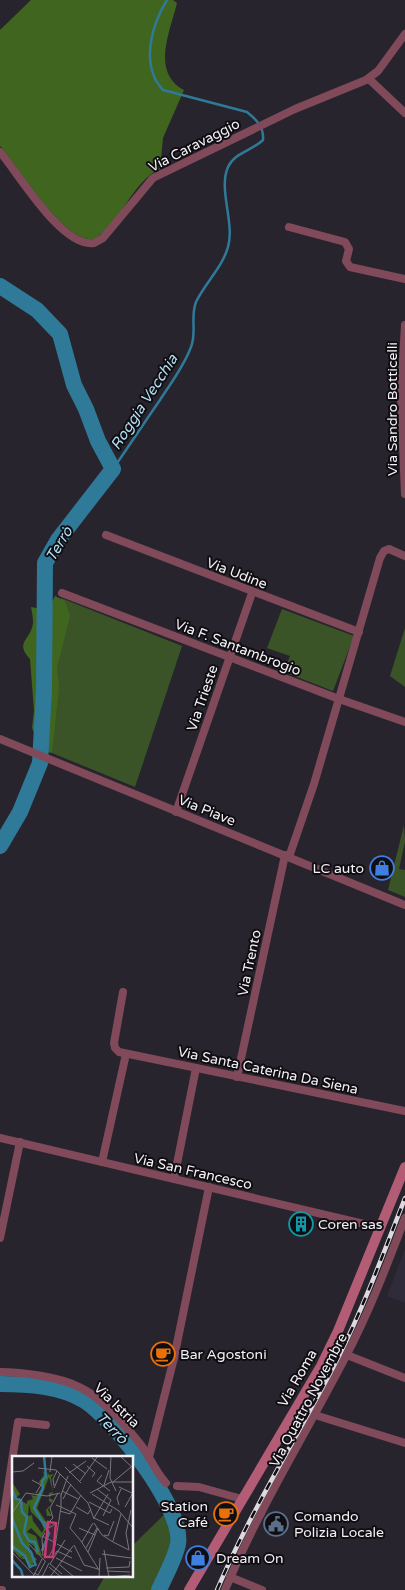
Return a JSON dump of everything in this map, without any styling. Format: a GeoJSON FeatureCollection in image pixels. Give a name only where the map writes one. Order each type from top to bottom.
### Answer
{"type":"FeatureCollection","features":[{"type":"Feature","properties":{"kind":"street","name":"Via Caravaggio"},"geometry":{"type":"LineString","coordinates":[[0,152],[37,203],[49,216],[78,240],[92,244],[103,238],[153,178],[294,108],[369,79],[378,71],[405,34]]}},
{"type":"Feature","properties":{"kind":"street"},"geometry":{"type":"LineString","coordinates":[[369,79],[405,113]]}},
{"type":"Feature","properties":{"kind":"street"},"geometry":{"type":"LineString","coordinates":[[289,227],[345,242],[349,249],[346,261],[350,267],[405,279]]}},
{"type":"Feature","properties":{"kind":"street","name":"Via Sandro Botticelli"},"geometry":{"type":"LineString","coordinates":[[405,325],[401,395],[405,494]]}},
{"type":"Feature","properties":{"kind":"street","name":"Via Udine"},"geometry":{"type":"LineString","coordinates":[[106,535],[252,593],[359,632]]}},
{"type":"Feature","properties":{"kind":"street","name":"Via Trento"},"geometry":{"type":"LineString","coordinates":[[237,1077],[287,856],[339,699],[383,552],[392,549],[405,556]]}},
{"type":"Feature","properties":{"kind":"street","name":"Via F. Santambrogio"},"geometry":{"type":"LineString","coordinates":[[62,593],[339,699],[405,722]]}},
{"type":"Feature","properties":{"kind":"street","name":"Via Trieste"},"geometry":{"type":"LineString","coordinates":[[176,812],[252,593]]}},
{"type":"Feature","properties":{"kind":"street","name":"Via Piave"},"geometry":{"type":"LineString","coordinates":[[0,738],[34,754],[405,905]]}},
{"type":"Feature","properties":{"kind":"street"},"geometry":{"type":"LineString","coordinates":[[102,1162],[126,1054],[119,1052],[114,1046],[123,992]]}},
{"type":"Feature","properties":{"kind":"street","name":"Via Santa Caterina Da Siena"},"geometry":{"type":"LineString","coordinates":[[126,1054],[405,1111]]}},
{"type":"Feature","properties":{"kind":"street"},"geometry":{"type":"LineString","coordinates":[[174,1179],[196,1068]]}},
{"type":"Feature","properties":{"kind":"street","name":"Via San Francesco"},"geometry":{"type":"LineString","coordinates":[[0,1138],[381,1228]]}},
{"type":"Feature","properties":{"kind":"street"},"geometry":{"type":"LineString","coordinates":[[0,1238],[20,1142]]}},
{"type":"Feature","properties":{"kind":"street","name":"Via Roma"},"geometry":{"type":"LineString","coordinates":[[189,1590],[321,1366],[338,1331],[405,1167]]}},
{"type":"Feature","properties":{"kind":"street"},"geometry":{"type":"LineString","coordinates":[[149,1457],[174,1358],[209,1187]]}},
{"type":"Feature","properties":{"kind":"street","name":"Via Quattro Novembre"},"geometry":{"type":"LineString","coordinates":[[225,1590],[230,1576],[347,1356],[381,1280],[405,1218]]}},
{"type":"Feature","properties":{"kind":"street"},"geometry":{"type":"LineString","coordinates":[[347,1356],[405,1378]]}},
{"type":"Feature","properties":{"kind":"street","name":"Via Istria"},"geometry":{"type":"LineString","coordinates":[[0,1372],[32,1374],[79,1386],[98,1400],[120,1422],[149,1457],[166,1483]]}},
{"type":"Feature","properties":{"kind":"street"},"geometry":{"type":"LineString","coordinates":[[315,1415],[405,1443]]}},
{"type":"Feature","properties":{"kind":"street"},"geometry":{"type":"LineString","coordinates":[[14,1456],[18,1422],[46,1425]]}},
{"type":"Feature","properties":{"kind":"street"},"geometry":{"type":"LineString","coordinates":[[0,1526],[2,1526],[8,1500],[12,1469]]}},
{"type":"Feature","properties":{"kind":"street"},"geometry":{"type":"LineString","coordinates":[[177,1486],[199,1487],[242,1499]]}},
{"type":"Feature","properties":{"kind":"street"},"geometry":{"type":"LineString","coordinates":[[230,1576],[262,1590]]}},
{"type":"Feature","properties":{"kind":"shaded area"},"geometry":{"type":"Polygon","coordinates":[[[405,1249],[405,1303],[387,1296],[405,1249]]]}},
{"type":"Feature","properties":{"kind":"green space"},"geometry":{"type":"Polygon","coordinates":[[[31,0],[173,0],[177,3],[167,39],[165,62],[168,73],[174,82],[184,90],[163,138],[160,169],[142,183],[112,223],[94,239],[82,237],[69,230],[43,202],[0,146],[0,30],[31,0]]]}},
{"type":"Feature","properties":{"kind":"green space"},"geometry":{"type":"Polygon","coordinates":[[[55,596],[65,601],[70,616],[57,668],[59,688],[52,753],[43,751],[47,668],[51,650],[46,635],[46,619],[55,596]]]}},
{"type":"Feature","properties":{"kind":"green space"},"geometry":{"type":"Polygon","coordinates":[[[61,598],[182,646],[135,787],[52,753],[56,609],[61,598]]]}},
{"type":"Feature","properties":{"kind":"green space"},"geometry":{"type":"Polygon","coordinates":[[[31,607],[41,609],[42,679],[38,741],[32,728],[34,711],[30,659],[23,649],[23,645],[32,629],[31,607]]]}},
{"type":"Feature","properties":{"kind":"green space"},"geometry":{"type":"Polygon","coordinates":[[[282,609],[354,636],[333,691],[284,672],[290,656],[267,648],[282,609]]]}},
{"type":"Feature","properties":{"kind":"green space"},"geometry":{"type":"Polygon","coordinates":[[[405,628],[405,687],[390,676],[405,628]]]}},
{"type":"Feature","properties":{"kind":"green space"},"geometry":{"type":"Polygon","coordinates":[[[404,825],[405,842],[399,869],[405,870],[405,897],[388,890],[404,825]]]}},
{"type":"Feature","properties":{"kind":"green space"},"geometry":{"type":"Polygon","coordinates":[[[168,1511],[174,1532],[173,1542],[168,1561],[156,1590],[97,1590],[104,1578],[134,1578],[134,1544],[168,1511]]]}},
{"type":"Feature","properties":{"kind":"waterway","name":"Roggia Vecchia"},"geometry":{"type":"LineString","coordinates":[[113,469],[173,381],[193,342],[194,308],[196,302],[222,262],[230,238],[225,196],[225,176],[228,167],[235,158],[263,140],[259,124],[247,112],[163,90],[156,82],[151,67],[150,47],[158,17],[167,0]]}},
{"type":"Feature","properties":{"kind":"waterway","name":"Terrò"},"geometry":{"type":"LineString","coordinates":[[0,286],[37,310],[60,334],[74,385],[86,409],[98,441],[113,469],[58,540],[45,563],[44,690],[40,763],[20,812],[0,846]]}},
{"type":"Feature","properties":{"kind":"waterway","name":"Terrò"},"geometry":{"type":"LineString","coordinates":[[0,1384],[44,1387],[76,1396],[98,1411],[129,1445],[159,1488],[177,1529],[177,1550],[159,1590]]}},
{"type":"Feature","properties":{"kind":"railway"},"geometry":{"type":"LineString","coordinates":[[217,1590],[230,1560],[275,1473],[338,1358],[373,1279],[405,1198]]}},
{"type":"Feature","properties":{"kind":"place","name":"LC auto"},"geometry":{"type":"Point","coordinates":[382,868]}},
{"type":"Feature","properties":{"kind":"place","name":"Coren sas"},"geometry":{"type":"Point","coordinates":[301,1224]}},
{"type":"Feature","properties":{"kind":"place","name":"Bar Agostoni"},"geometry":{"type":"Point","coordinates":[163,1354]}},
{"type":"Feature","properties":{"kind":"place","name":"Station Café"},"geometry":{"type":"Point","coordinates":[226,1514]}},
{"type":"Feature","properties":{"kind":"place","name":"Comando Polizia Locale"},"geometry":{"type":"Point","coordinates":[276,1524]}},
{"type":"Feature","properties":{"kind":"place","name":"Dream On"},"geometry":{"type":"Point","coordinates":[198,1558]}}]}
